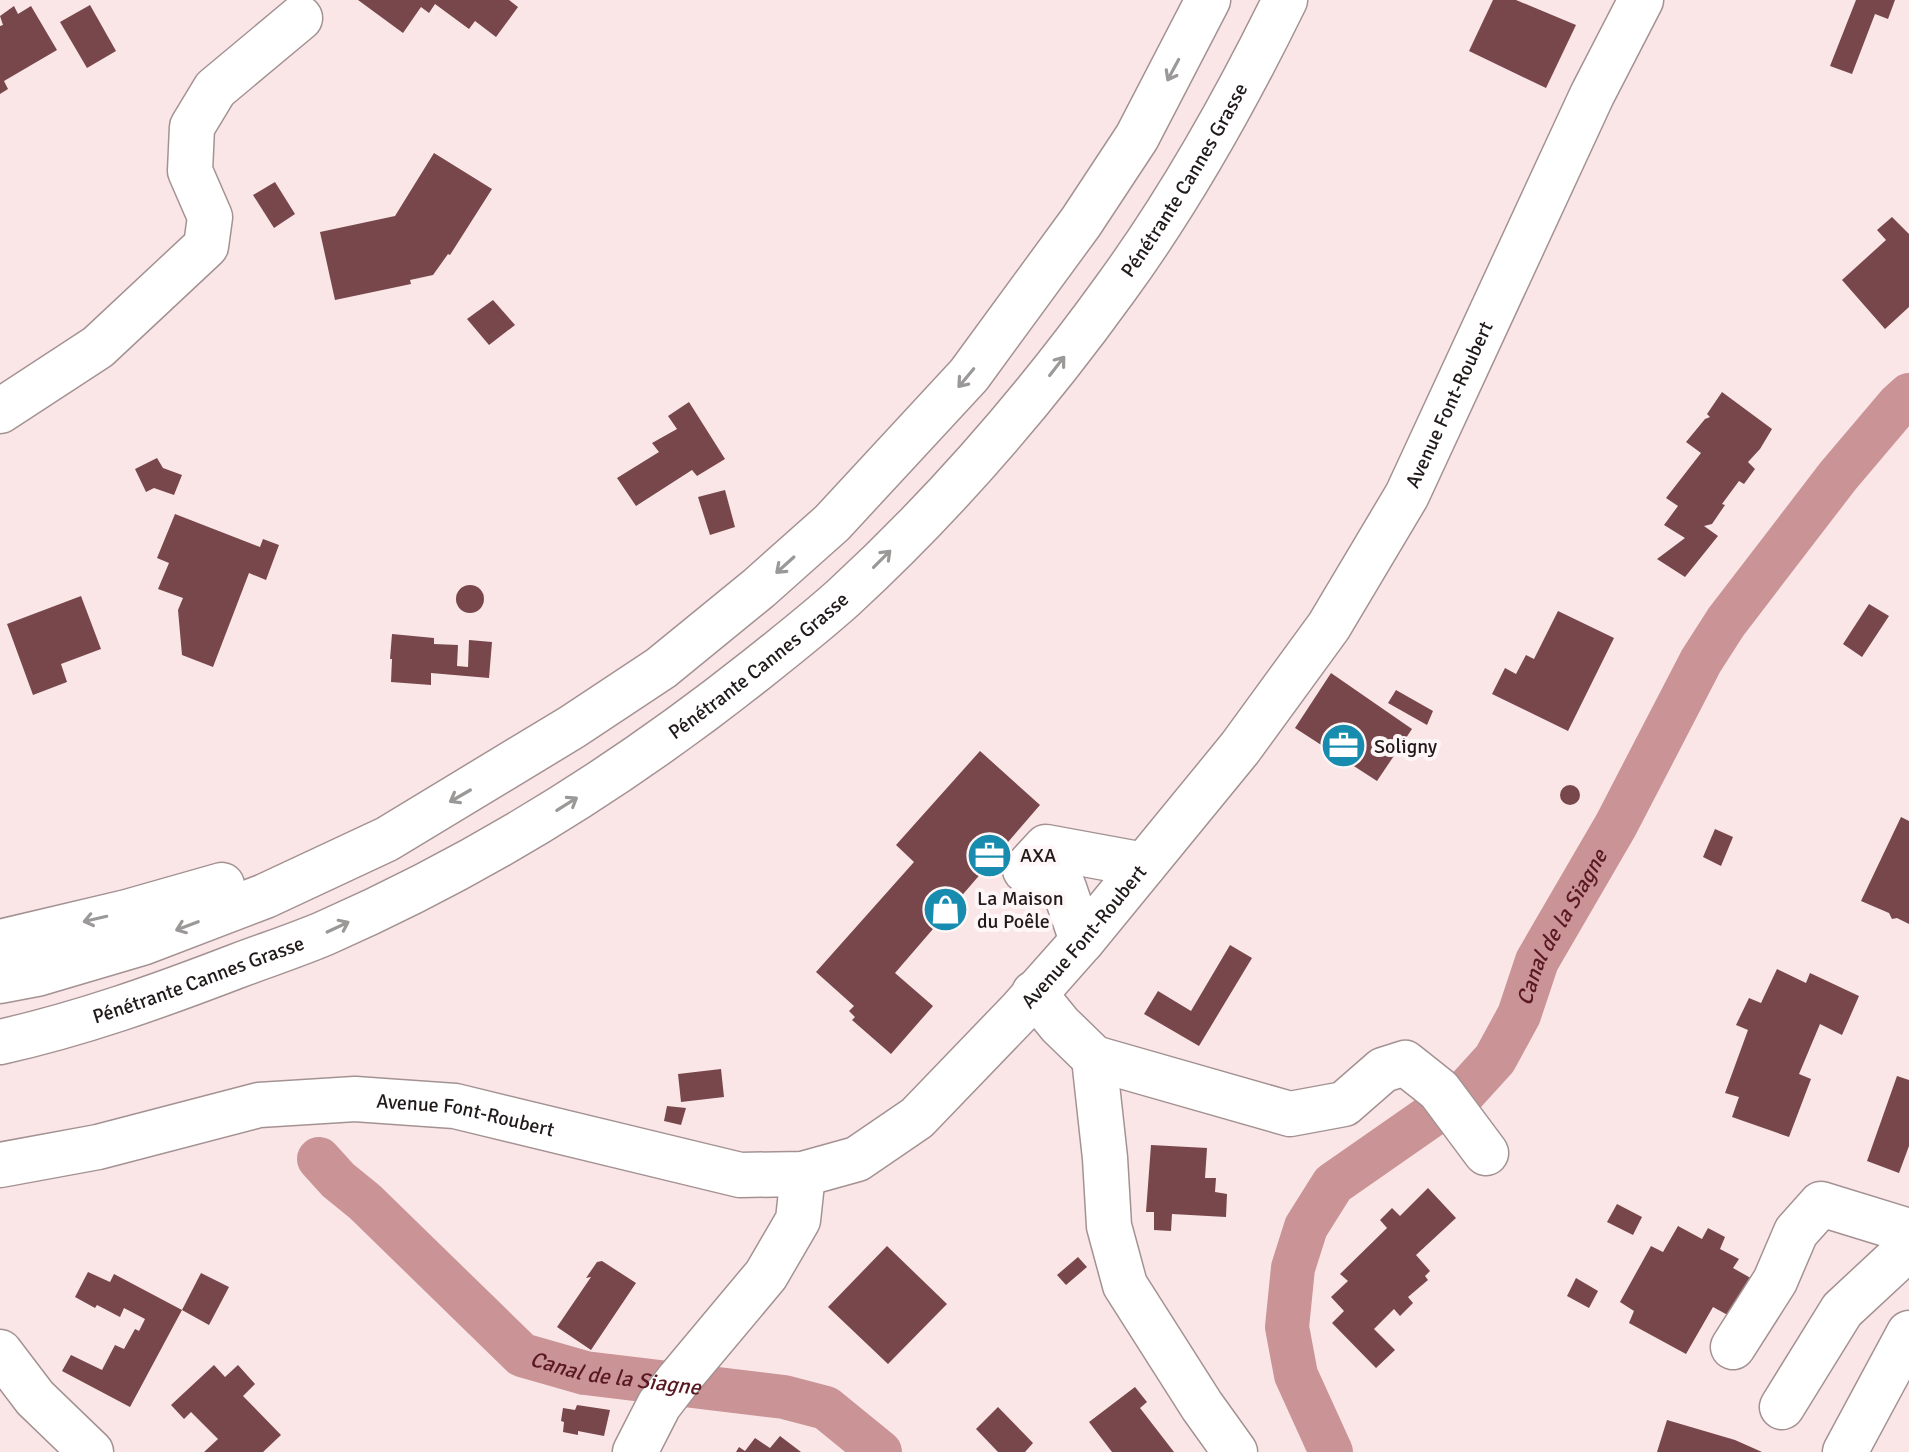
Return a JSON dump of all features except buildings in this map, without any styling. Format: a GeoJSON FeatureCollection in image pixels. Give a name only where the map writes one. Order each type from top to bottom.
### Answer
{"type":"FeatureCollection","features":[{"type":"Feature","properties":{"kind":"main road"},"geometry":{"type":"LineString","coordinates":[[0,981],[37,974],[142,943],[265,896],[387,839],[572,727],[661,668],[832,523],[969,375],[1081,222],[1137,137],[1208,0]]}},
{"type":"Feature","properties":{"kind":"main road","name":"Pénétrante Cannes Grasse"},"geometry":{"type":"LineString","coordinates":[[0,1042],[50,1031],[157,996],[323,934],[403,896],[539,822],[609,778],[677,731],[798,636],[853,588],[965,474],[1038,391],[1162,221],[1240,87],[1285,0]]}},
{"type":"Feature","properties":{"kind":"main road","name":"Avenue Font-Roubert"},"geometry":{"type":"LineString","coordinates":[[0,1165],[98,1147],[259,1105],[355,1099],[455,1106],[740,1175],[803,1174],[857,1159],[917,1118],[1082,941],[1240,748],[1329,626],[1407,495],[1592,95],[1641,0]]}},
{"type":"Feature","properties":{"kind":"main road"},"geometry":{"type":"LineString","coordinates":[[0,411],[98,347],[206,246],[210,217],[190,171],[192,127],[215,89],[300,18]]}},
{"type":"Feature","properties":{"kind":"main road"},"geometry":{"type":"LineString","coordinates":[[0,942],[127,912],[387,839]]}},
{"type":"Feature","properties":{"kind":"main road"},"geometry":{"type":"LineString","coordinates":[[1082,941],[1064,888],[1025,870],[1046,847],[1144,865]]}},
{"type":"Feature","properties":{"kind":"main road"},"geometry":{"type":"LineString","coordinates":[[1034,993],[1060,1025],[1094,1058],[1290,1114],[1344,1104],[1383,1070],[1405,1063],[1439,1090],[1464,1123]]}},
{"type":"Feature","properties":{"kind":"main road"},"geometry":{"type":"LineString","coordinates":[[1094,1058],[1109,1226],[1125,1285],[1235,1452]]}},
{"type":"Feature","properties":{"kind":"main road","name":"Avenue Font-Roubert"},"geometry":{"type":"LineString","coordinates":[[0,1192],[98,1147]]}},
{"type":"Feature","properties":{"kind":"main road"},"geometry":{"type":"LineString","coordinates":[[635,1452],[669,1392],[766,1275],[798,1220],[803,1174]]}},
{"type":"Feature","properties":{"kind":"main road"},"geometry":{"type":"LineString","coordinates":[[1733,1347],[1775,1281],[1796,1232],[1821,1204],[1909,1231]]}},
{"type":"Feature","properties":{"kind":"main road"},"geometry":{"type":"LineString","coordinates":[[1782,1407],[1842,1310],[1900,1256],[1909,1243]]}},
{"type":"Feature","properties":{"kind":"main road"},"geometry":{"type":"LineString","coordinates":[[1845,1452],[1909,1333]]}},
{"type":"Feature","properties":{"kind":"main road"},"geometry":{"type":"LineString","coordinates":[[0,1352],[35,1398],[91,1452]]}},
{"type":"Feature","properties":{"kind":"waterway","name":"Canal de la Siagne"},"geometry":{"type":"LineString","coordinates":[[1331,1452],[1296,1375],[1287,1327],[1293,1268],[1306,1227],[1333,1184],[1465,1092],[1495,1059],[1519,1015],[1537,961],[1616,825],[1701,661],[1726,622],[1838,476],[1909,395]]}},
{"type":"Feature","properties":{"kind":"waterway","name":"Canal de la Siagne"},"geometry":{"type":"LineString","coordinates":[[319,1159],[522,1355],[585,1373],[784,1397],[826,1408],[880,1452]]}},
{"type":"Feature","properties":{"kind":"place","name":"Soligny"},"geometry":{"type":"Point","coordinates":[1343,746]}},
{"type":"Feature","properties":{"kind":"place","name":"AXA"},"geometry":{"type":"Point","coordinates":[989,855]}},
{"type":"Feature","properties":{"kind":"place","name":"La Maison du Poêle"},"geometry":{"type":"Point","coordinates":[946,909]}}]}
